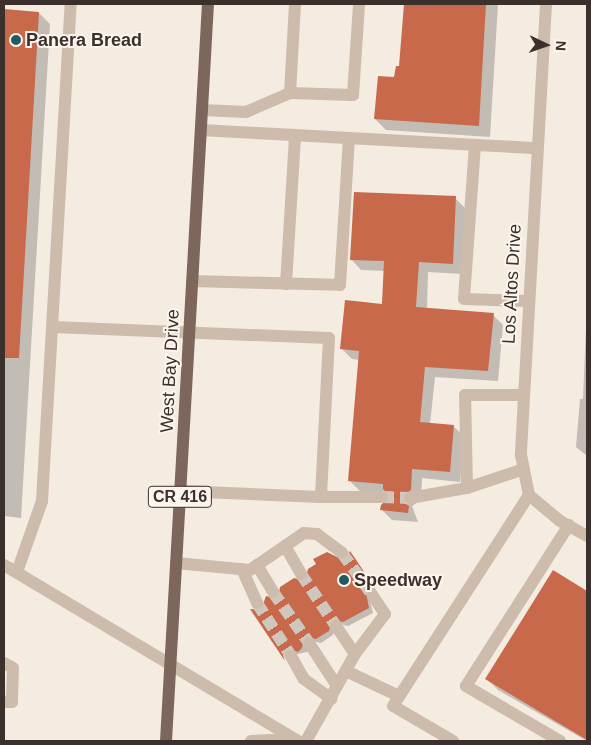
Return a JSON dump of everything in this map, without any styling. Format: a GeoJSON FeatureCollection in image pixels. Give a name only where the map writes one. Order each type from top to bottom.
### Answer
{"type":"FeatureCollection","features":[{"type":"Feature","properties":{"kind":"main road","name":"West Bay Drive"},"geometry":{"type":"LineString","coordinates":[[166,741],[208,4]]}},
{"type":"Feature","properties":{"kind":"street"},"geometry":{"type":"LineString","coordinates":[[16,572],[42,501],[72,4]]}},
{"type":"Feature","properties":{"kind":"street"},"geometry":{"type":"LineString","coordinates":[[290,93],[295,4]]}},
{"type":"Feature","properties":{"kind":"street"},"geometry":{"type":"LineString","coordinates":[[202,110],[246,112],[290,93],[353,95],[360,4]]}},
{"type":"Feature","properties":{"kind":"street","name":"Los Altos Drive"},"geometry":{"type":"LineString","coordinates":[[529,495],[521,455],[546,4]]}},
{"type":"Feature","properties":{"kind":"street"},"geometry":{"type":"LineString","coordinates":[[201,130],[537,148]]}},
{"type":"Feature","properties":{"kind":"street"},"geometry":{"type":"LineString","coordinates":[[286,284],[295,135]]}},
{"type":"Feature","properties":{"kind":"street"},"geometry":{"type":"LineString","coordinates":[[192,281],[340,285],[349,138]]}},
{"type":"Feature","properties":{"kind":"street"},"geometry":{"type":"LineString","coordinates":[[476,144],[464,299],[528,302]]}},
{"type":"Feature","properties":{"kind":"street"},"geometry":{"type":"LineString","coordinates":[[53,327],[329,338],[321,497]]}},
{"type":"Feature","properties":{"kind":"street"},"geometry":{"type":"LineString","coordinates":[[466,488],[465,395],[524,395]]}},
{"type":"Feature","properties":{"kind":"street"},"geometry":{"type":"LineString","coordinates":[[410,498],[466,488],[524,469]]}},
{"type":"Feature","properties":{"kind":"street"},"geometry":{"type":"LineString","coordinates":[[180,492],[321,497],[382,497]]}},
{"type":"Feature","properties":{"kind":"street"},"geometry":{"type":"LineString","coordinates":[[453,741],[394,706],[529,495],[587,536]]}},
{"type":"Feature","properties":{"kind":"street"},"geometry":{"type":"LineString","coordinates":[[560,741],[466,686],[569,525]]}},
{"type":"Feature","properties":{"kind":"street"},"geometry":{"type":"LineString","coordinates":[[176,563],[250,570],[304,534],[317,534],[342,553]]}},
{"type":"Feature","properties":{"kind":"street"},"geometry":{"type":"LineString","coordinates":[[285,546],[301,574]]}},
{"type":"Feature","properties":{"kind":"street"},"geometry":{"type":"LineString","coordinates":[[4,565],[300,741]]}},
{"type":"Feature","properties":{"kind":"street"},"geometry":{"type":"LineString","coordinates":[[256,565],[273,592]]}},
{"type":"Feature","properties":{"kind":"street"},"geometry":{"type":"LineString","coordinates":[[242,569],[256,603]]}},
{"type":"Feature","properties":{"kind":"street"},"geometry":{"type":"LineString","coordinates":[[300,741],[332,699],[355,654],[385,614],[373,596]]}},
{"type":"Feature","properties":{"kind":"street"},"geometry":{"type":"LineString","coordinates":[[336,626],[355,654]]}},
{"type":"Feature","properties":{"kind":"street"},"geometry":{"type":"LineString","coordinates":[[309,643],[337,686]]}},
{"type":"Feature","properties":{"kind":"street"},"geometry":{"type":"LineString","coordinates":[[291,656],[304,679],[332,699]]}},
{"type":"Feature","properties":{"kind":"street"},"geometry":{"type":"LineString","coordinates":[[4,663],[13,668],[12,702],[4,702]]}},
{"type":"Feature","properties":{"kind":"street"},"geometry":{"type":"LineString","coordinates":[[346,670],[400,696]]}},
{"type":"Feature","properties":{"kind":"street"},"geometry":{"type":"LineString","coordinates":[[251,741],[300,741]]}},
{"type":"Feature","properties":{"kind":"building"},"geometry":{"type":"Polygon","coordinates":[[[404,4],[486,4],[479,126],[374,119],[378,76],[394,77],[396,66],[399,66],[404,4]]]}},
{"type":"Feature","properties":{"kind":"building"},"geometry":{"type":"Polygon","coordinates":[[[4,9],[39,12],[19,358],[4,358],[4,9]]]}},
{"type":"Feature","properties":{"kind":"building"},"geometry":{"type":"Polygon","coordinates":[[[354,192],[456,196],[453,264],[419,262],[416,307],[494,313],[488,371],[425,367],[420,422],[454,425],[450,472],[412,469],[411,490],[402,496],[404,503],[409,506],[408,513],[380,510],[381,505],[390,497],[383,489],[383,484],[348,481],[359,351],[340,349],[345,300],[382,304],[384,261],[350,260],[354,192]]]}},
{"type":"Feature","properties":{"kind":"building"},"geometry":{"type":"Polygon","coordinates":[[[350,551],[375,588],[366,593],[369,608],[343,622],[332,619],[329,631],[316,639],[304,637],[302,648],[298,652],[287,649],[283,655],[285,661],[250,609],[261,610],[266,596],[278,599],[280,587],[294,578],[305,581],[308,569],[316,564],[313,559],[327,552],[345,561],[350,551]]]}},
{"type":"Feature","properties":{"kind":"building"},"geometry":{"type":"Polygon","coordinates":[[[553,570],[587,591],[587,740],[485,679],[553,570]]]}},
{"type":"Feature","properties":{"kind":"tunnel"},"geometry":{"type":"LineString","coordinates":[[382,497],[410,498]]}},
{"type":"Feature","properties":{"kind":"tunnel"},"geometry":{"type":"LineString","coordinates":[[342,553],[373,596]]}},
{"type":"Feature","properties":{"kind":"tunnel"},"geometry":{"type":"LineString","coordinates":[[301,574],[336,626]]}},
{"type":"Feature","properties":{"kind":"tunnel"},"geometry":{"type":"LineString","coordinates":[[273,592],[309,643]]}},
{"type":"Feature","properties":{"kind":"tunnel"},"geometry":{"type":"LineString","coordinates":[[257,603],[291,656]]}},
{"type":"Feature","properties":{"kind":"place","name":"Panera Bread"},"geometry":{"type":"Point","coordinates":[16,40]}},
{"type":"Feature","properties":{"kind":"place","name":"Speedway"},"geometry":{"type":"Point","coordinates":[344,580]}}]}
